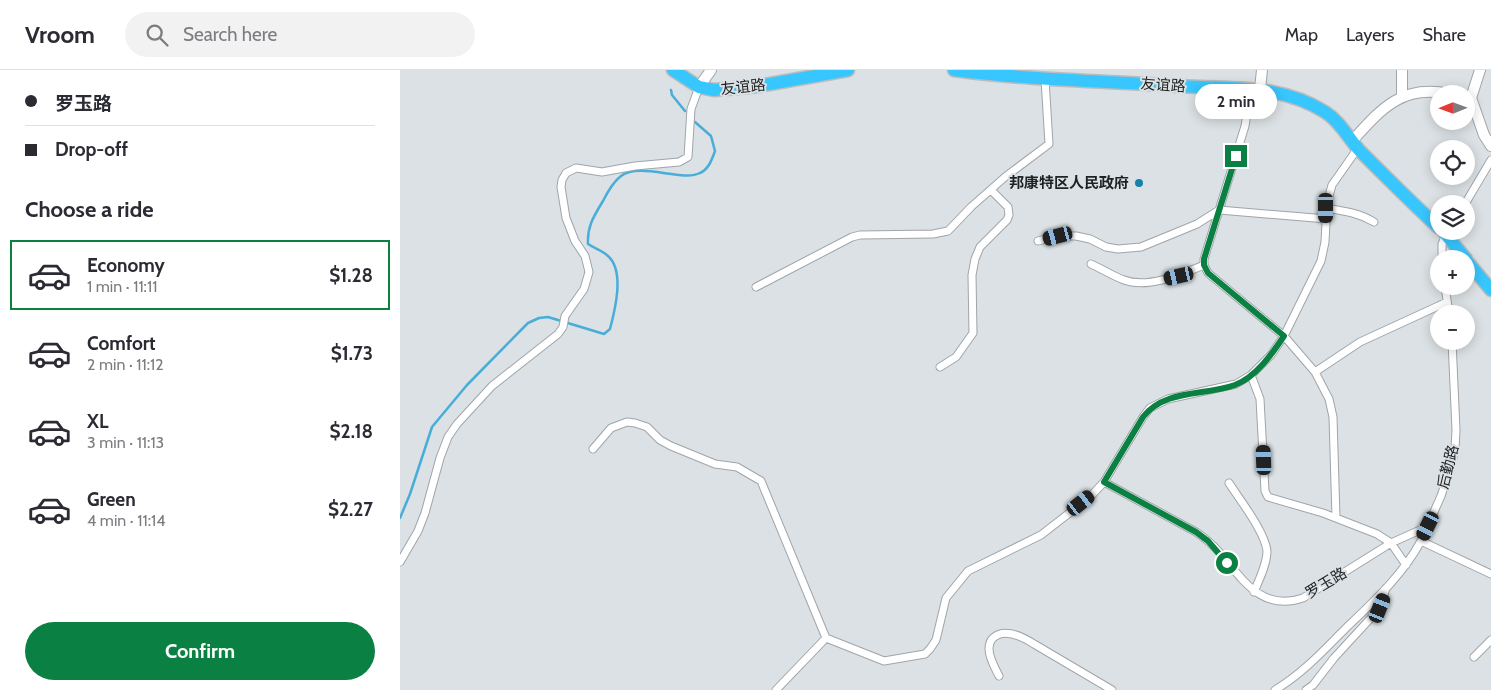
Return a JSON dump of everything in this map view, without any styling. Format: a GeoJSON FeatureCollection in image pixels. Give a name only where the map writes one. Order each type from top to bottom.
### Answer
{"type":"FeatureCollection","features":[{"type":"Feature","properties":{"kind":"highway","name":"友谊路"},"geometry":{"type":"LineString","coordinates":[[673,70],[699,88],[707,90],[728,90],[759,86],[848,70]]}},
{"type":"Feature","properties":{"kind":"highway","name":"友谊路"},"geometry":{"type":"LineString","coordinates":[[954,70],[1004,77],[1256,89],[1279,93],[1315,106],[1334,118],[1355,144],[1398,190],[1430,219]]}},
{"type":"Feature","properties":{"kind":"highway","name":"友谊路"},"geometry":{"type":"LineString","coordinates":[[1451,240],[1459,250]]}},
{"type":"Feature","properties":{"kind":"highway","name":"友谊路"},"geometry":{"type":"LineString","coordinates":[[1475,270],[1491,290]]}},
{"type":"Feature","properties":{"kind":"main road"},"geometry":{"type":"LineString","coordinates":[[699,88],[711,70]]}},
{"type":"Feature","properties":{"kind":"main road"},"geometry":{"type":"LineString","coordinates":[[1256,89],[1262,70]]}},
{"type":"Feature","properties":{"kind":"main road"},"geometry":{"type":"LineString","coordinates":[[1402,70],[1402,96]]}},
{"type":"Feature","properties":{"kind":"main road"},"geometry":{"type":"LineString","coordinates":[[1474,85],[1480,70]]}},
{"type":"Feature","properties":{"kind":"main road"},"geometry":{"type":"LineString","coordinates":[[1355,144],[1381,110],[1402,96],[1430,91]]}},
{"type":"Feature","properties":{"kind":"main road"},"geometry":{"type":"LineString","coordinates":[[1475,113],[1491,146]]}},
{"type":"Feature","properties":{"kind":"street"},"geometry":{"type":"LineString","coordinates":[[756,287],[852,236],[933,234],[948,231],[1005,177],[1049,144],[1045,79]]}},
{"type":"Feature","properties":{"kind":"street"},"geometry":{"type":"LineString","coordinates":[[400,562],[418,531],[425,513],[440,458],[448,437],[457,424],[492,386],[558,334],[565,316],[584,289],[589,272],[585,256],[575,241],[566,218],[561,187],[566,173],[576,168],[602,172],[635,166],[679,162],[688,157],[691,109],[699,88]]}},
{"type":"Feature","properties":{"kind":"street"},"geometry":{"type":"LineString","coordinates":[[1256,89],[1228,187],[1204,259],[1204,265],[1208,273],[1284,336],[1315,372],[1329,399],[1333,417],[1336,518]]}},
{"type":"Feature","properties":{"kind":"street"},"geometry":{"type":"LineString","coordinates":[[593,449],[611,428],[627,422],[636,423],[647,427],[660,440],[671,446],[715,464],[737,467],[760,481],[826,638],[884,661],[925,654],[936,640],[946,598],[968,571],[1041,535],[1090,496],[1104,482],[1150,408],[1168,399],[1236,384],[1251,375],[1271,355],[1284,336],[1321,260],[1325,242],[1326,203],[1332,185],[1355,144]]}},
{"type":"Feature","properties":{"kind":"street"},"geometry":{"type":"LineString","coordinates":[[1470,195],[1491,160]]}},
{"type":"Feature","properties":{"kind":"street"},"geometry":{"type":"LineString","coordinates":[[940,367],[956,357],[973,333],[972,275],[975,259],[980,247],[1009,216],[1008,207],[990,190]]}},
{"type":"Feature","properties":{"kind":"street"},"geometry":{"type":"LineString","coordinates":[[1326,208],[1350,212],[1366,217],[1374,222]]}},
{"type":"Feature","properties":{"kind":"street"},"geometry":{"type":"LineString","coordinates":[[1038,241],[1058,236],[1076,236],[1090,238],[1106,247],[1118,249],[1141,247],[1197,224],[1219,210],[1326,219]]}},
{"type":"Feature","properties":{"kind":"street"},"geometry":{"type":"LineString","coordinates":[[1092,264],[1126,281],[1153,282],[1179,276],[1204,265]]}},
{"type":"Feature","properties":{"kind":"street"},"geometry":{"type":"LineString","coordinates":[[1446,295],[1448,305]]}},
{"type":"Feature","properties":{"kind":"street"},"geometry":{"type":"LineString","coordinates":[[1315,372],[1360,342],[1447,302]]}},
{"type":"Feature","properties":{"kind":"street","name":"后勤路"},"geometry":{"type":"LineString","coordinates":[[1275,690],[1302,672],[1376,600],[1406,565],[1421,541],[1441,496],[1452,466],[1455,449],[1452,350]]}},
{"type":"Feature","properties":{"kind":"street"},"geometry":{"type":"LineString","coordinates":[[1251,375],[1260,399],[1265,494],[1268,497],[1336,518],[1377,534],[1391,543],[1406,565]]}},
{"type":"Feature","properties":{"kind":"street","name":"罗玉路"},"geometry":{"type":"LineString","coordinates":[[1104,482],[1196,532],[1219,553],[1243,582],[1254,592],[1281,602],[1291,602],[1303,598],[1391,543],[1428,526]]}},
{"type":"Feature","properties":{"kind":"street"},"geometry":{"type":"LineString","coordinates":[[1229,483],[1263,536],[1266,560],[1254,592]]}},
{"type":"Feature","properties":{"kind":"street"},"geometry":{"type":"LineString","coordinates":[[1421,541],[1491,574]]}},
{"type":"Feature","properties":{"kind":"street"},"geometry":{"type":"LineString","coordinates":[[1306,690],[1313,685],[1334,658],[1380,608],[1386,588]]}},
{"type":"Feature","properties":{"kind":"street"},"geometry":{"type":"LineString","coordinates":[[999,676],[990,657],[990,643],[994,637],[1009,633],[1015,634],[1034,644],[1112,690]]}},
{"type":"Feature","properties":{"kind":"street"},"geometry":{"type":"LineString","coordinates":[[776,690],[826,638]]}},
{"type":"Feature","properties":{"kind":"street"},"geometry":{"type":"LineString","coordinates":[[1474,657],[1491,640]]}},
{"type":"Feature","properties":{"kind":"waterway"},"geometry":{"type":"LineString","coordinates":[[671,90],[672,95],[685,111]]}},
{"type":"Feature","properties":{"kind":"waterway"},"geometry":{"type":"LineString","coordinates":[[400,518],[432,427],[467,385],[528,323],[539,318],[548,317],[604,334],[610,329],[617,291],[616,271],[608,256],[588,244],[592,221],[613,184],[621,176],[629,172],[650,171],[692,175],[706,169],[715,151],[711,136],[695,122]]}},
{"type":"Feature","properties":{"kind":"place","name":"邦康特区人民政府"},"geometry":{"type":"Point","coordinates":[1139,183]}},
{"type":"Feature","properties":{"kind":"route"},"geometry":{"type":"LineString","coordinates":[[1227,563],[1208,541],[1196,532],[1104,482],[1150,408],[1168,399],[1236,384],[1251,375],[1271,355],[1284,336],[1208,273],[1204,265],[1204,259],[1228,187],[1236,156]]}}]}
